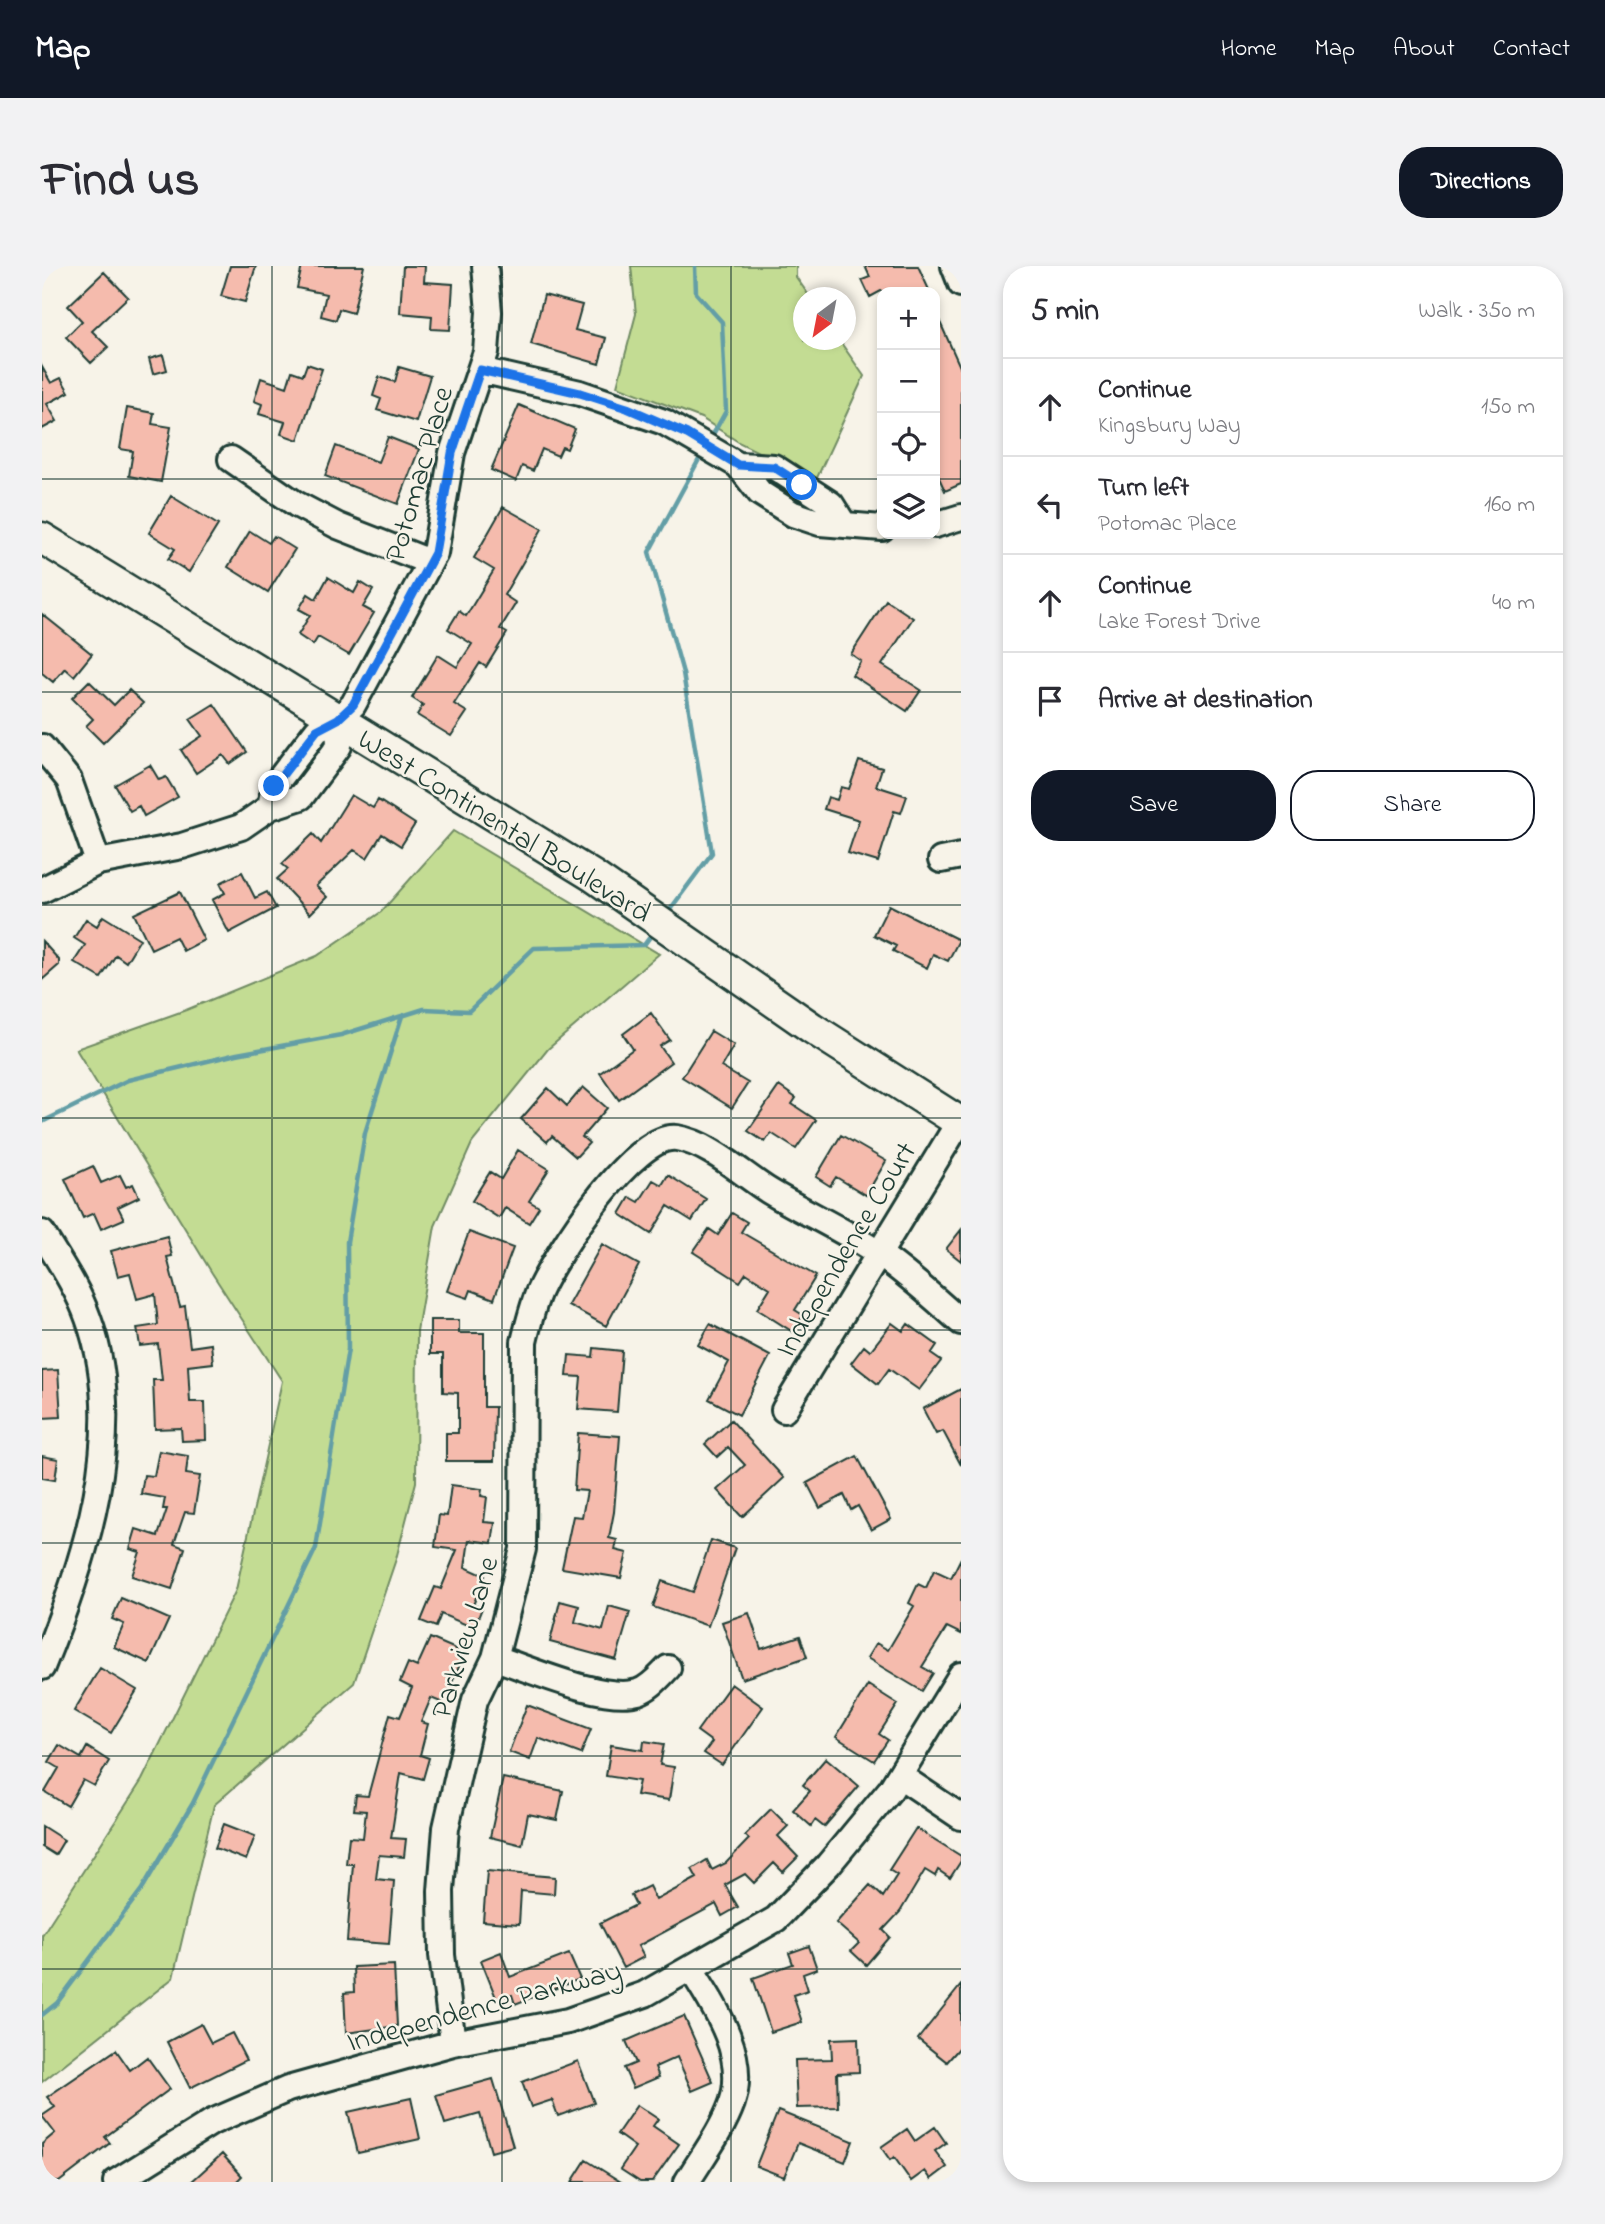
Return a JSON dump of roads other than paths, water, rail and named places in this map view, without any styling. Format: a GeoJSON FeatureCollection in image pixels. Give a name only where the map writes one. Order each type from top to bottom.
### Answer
{"type":"FeatureCollection","features":[{"type":"Feature","properties":{"kind":"main road","name":"West Continental Boulevard"},"geometry":{"type":"LineString","coordinates":[[42,538],[607,886],[812,1028],[960,1122]]}},
{"type":"Feature","properties":{"kind":"street","name":"Potomac Place"},"geometry":{"type":"LineString","coordinates":[[98,862],[182,846],[241,827],[270,807],[274,786],[317,730],[338,719],[353,705],[435,553],[452,453],[486,352],[489,312],[485,266]]}},
{"type":"Feature","properties":{"kind":"street"},"geometry":{"type":"LineString","coordinates":[[954,266],[961,284]]}},
{"type":"Feature","properties":{"kind":"street"},"geometry":{"type":"LineString","coordinates":[[480,370],[580,393],[656,419],[738,465],[774,467],[831,504],[843,523],[877,527]]}},
{"type":"Feature","properties":{"kind":"street"},"geometry":{"type":"LineString","coordinates":[[231,459],[296,503],[327,520],[430,562]]}},
{"type":"Feature","properties":{"kind":"street"},"geometry":{"type":"LineString","coordinates":[[940,523],[961,517]]}},
{"type":"Feature","properties":{"kind":"street"},"geometry":{"type":"LineString","coordinates":[[42,747],[69,780],[98,862],[42,890]]}},
{"type":"Feature","properties":{"kind":"street","name":"Independence Court"},"geometry":{"type":"LineString","coordinates":[[784,1410],[960,1122]]}},
{"type":"Feature","properties":{"kind":"street","name":"Parkview Lane"},"geometry":{"type":"LineString","coordinates":[[453,2043],[442,1955],[441,1891],[446,1828],[475,1700],[495,1658],[523,1549],[524,1342],[530,1314],[557,1256],[602,1192],[632,1160],[662,1141],[676,1138],[702,1148],[878,1254]]}},
{"type":"Feature","properties":{"kind":"street"},"geometry":{"type":"LineString","coordinates":[[42,1233],[73,1282],[88,1319],[103,1381],[106,1417],[84,1549],[69,1601],[42,1667]]}},
{"type":"Feature","properties":{"kind":"street"},"geometry":{"type":"LineString","coordinates":[[878,1254],[961,1322]]}},
{"type":"Feature","properties":{"kind":"street"},"geometry":{"type":"LineString","coordinates":[[495,1658],[598,1690],[622,1693],[647,1688],[668,1668]]}},
{"type":"Feature","properties":{"kind":"street","name":"Independence Parkway"},"geometry":{"type":"LineString","coordinates":[[116,2182],[212,2122],[288,2089],[453,2043],[568,2021],[645,1994],[776,1919],[828,1865],[900,1776],[961,1675]]}},
{"type":"Feature","properties":{"kind":"street"},"geometry":{"type":"LineString","coordinates":[[900,1776],[961,1817]]}},
{"type":"Feature","properties":{"kind":"street"},"geometry":{"type":"LineString","coordinates":[[687,2182],[723,2122],[732,2103],[737,2079],[729,2040],[715,2007],[691,1969]]}},
{"type":"Feature","properties":{"kind":"waterway"},"geometry":{"type":"LineString","coordinates":[[695,266],[696,293],[722,322],[726,411],[711,438]]}},
{"type":"Feature","properties":{"kind":"waterway"},"geometry":{"type":"LineString","coordinates":[[666,915],[712,853],[683,673],[649,552],[703,452]]}},
{"type":"Feature","properties":{"kind":"waterway"},"geometry":{"type":"LineString","coordinates":[[42,1122],[128,1080],[237,1054],[341,1035],[424,1009],[469,1011],[534,948],[644,945],[655,930]]}},
{"type":"Feature","properties":{"kind":"waterway"},"geometry":{"type":"LineString","coordinates":[[42,2015],[57,2003],[142,1889],[193,1803],[316,1548],[348,1349],[347,1242],[365,1133],[402,1016]]}}]}
